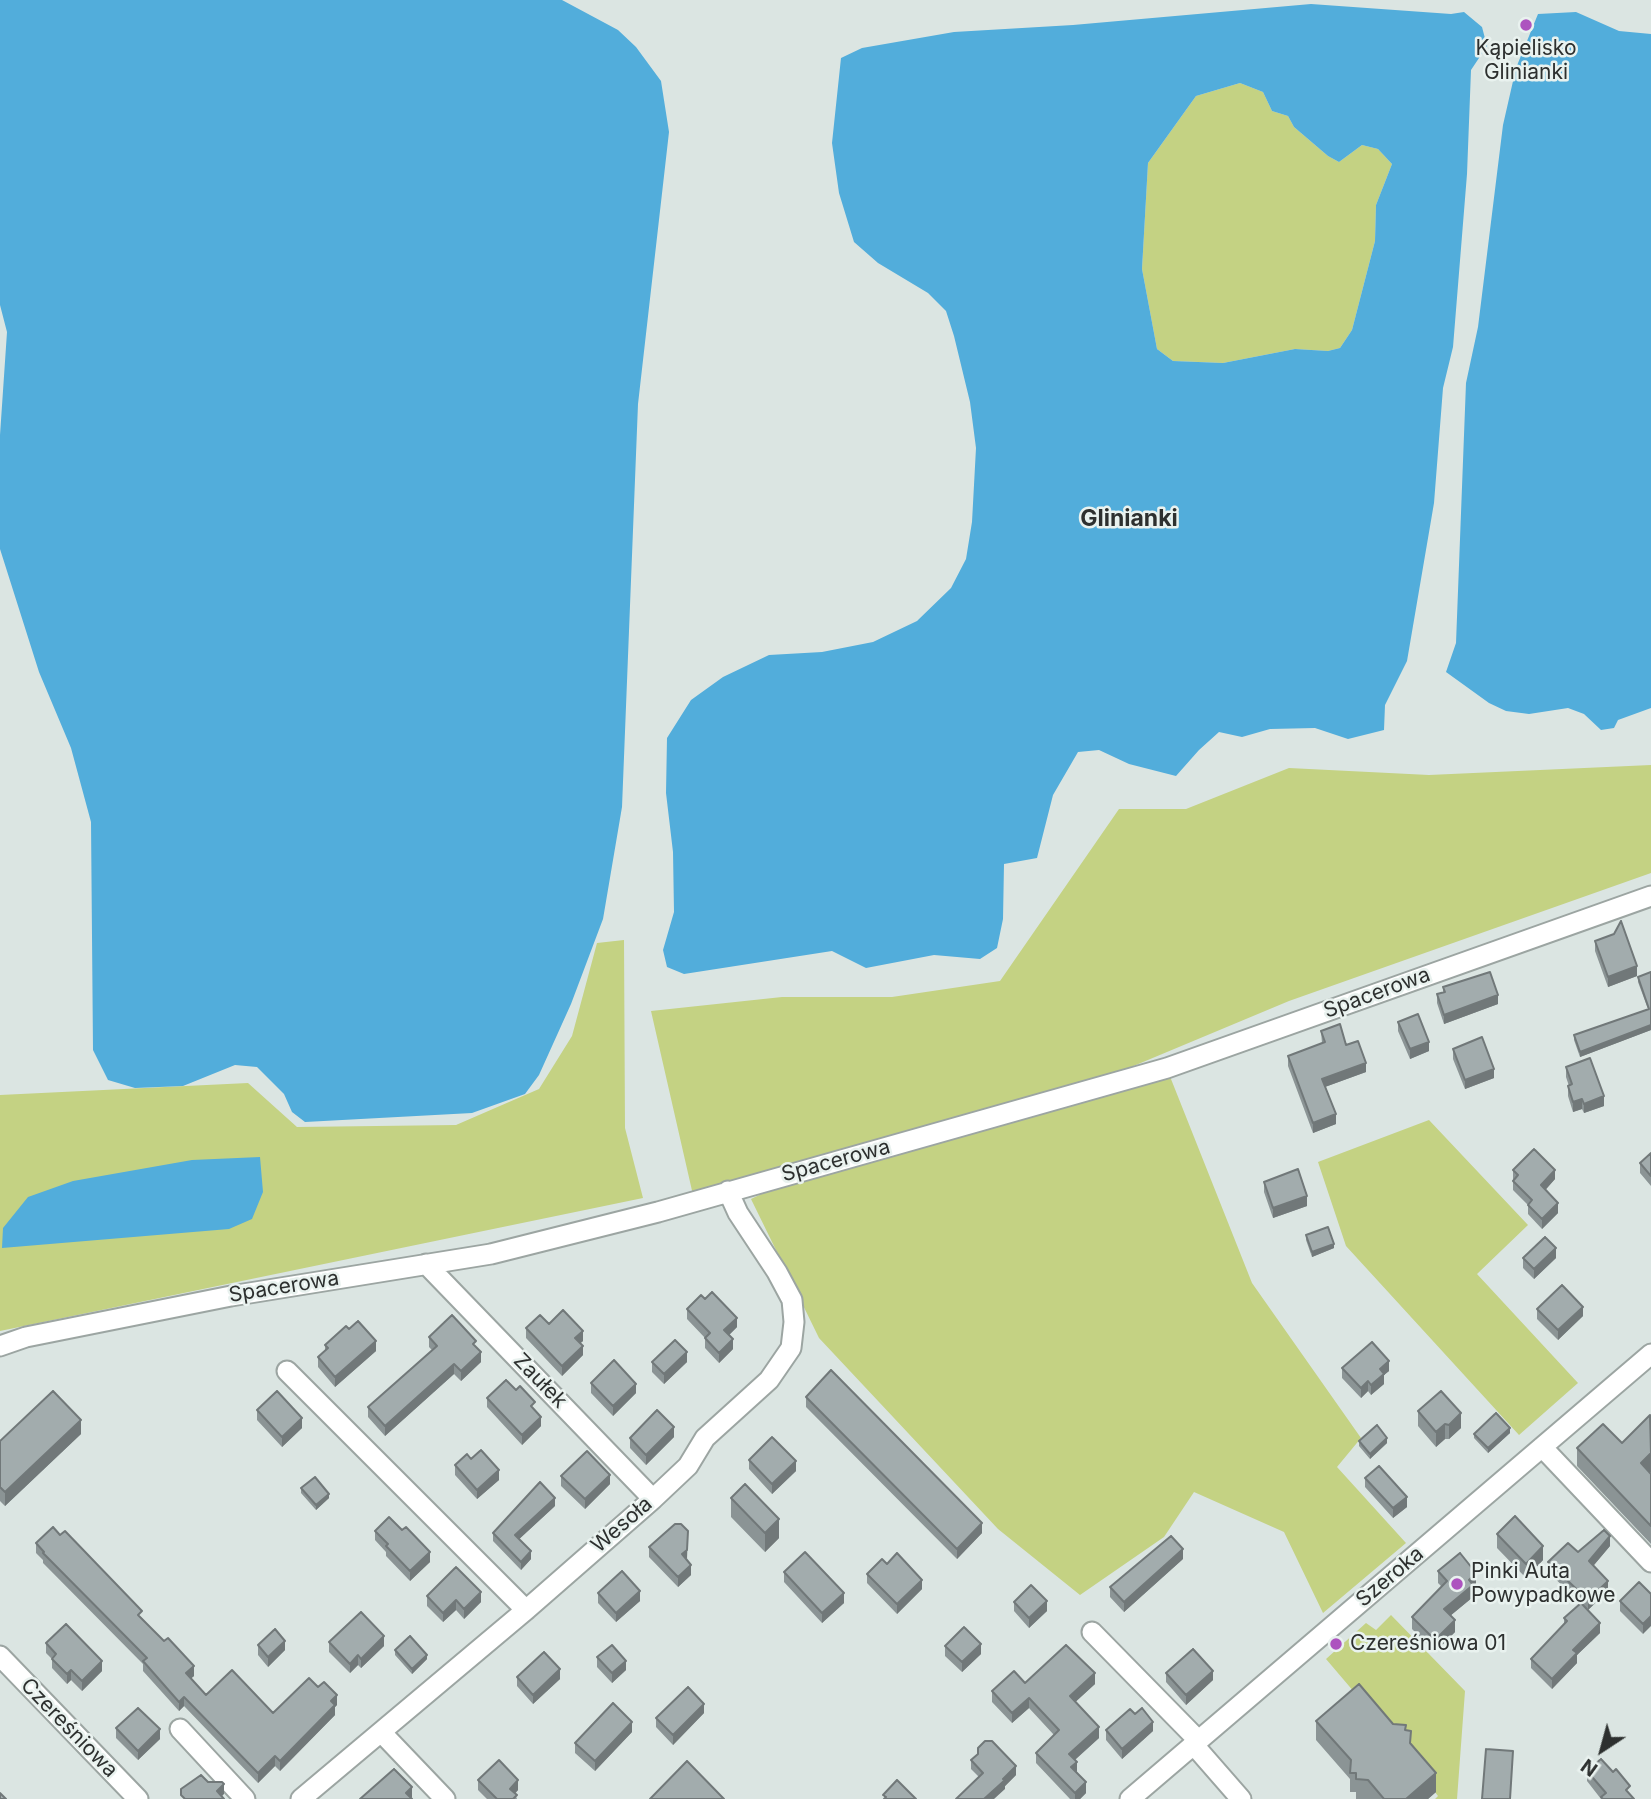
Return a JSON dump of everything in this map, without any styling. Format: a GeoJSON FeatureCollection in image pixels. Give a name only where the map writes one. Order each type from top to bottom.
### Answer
{"type":"FeatureCollection","features":[{"type":"Feature","properties":{"kind":"street","name":"Spacerowa"},"geometry":{"type":"LineString","coordinates":[[0,1346],[26,1337],[231,1296],[491,1254],[658,1212],[1167,1068],[1651,896]]}},
{"type":"Feature","properties":{"kind":"street","name":"Wesoła"},"geometry":{"type":"LineString","coordinates":[[301,1799],[526,1610],[653,1499],[688,1466],[705,1438],[769,1380],[791,1348],[794,1322],[792,1300],[738,1213],[728,1191]]}},
{"type":"Feature","properties":{"kind":"street","name":"Zaułek"},"geometry":{"type":"LineString","coordinates":[[426,1264],[653,1499]]}},
{"type":"Feature","properties":{"kind":"street","name":"Szeroka"},"geometry":{"type":"LineString","coordinates":[[1130,1799],[1651,1354]]}},
{"type":"Feature","properties":{"kind":"street"},"geometry":{"type":"LineString","coordinates":[[288,1371],[526,1610]]}},
{"type":"Feature","properties":{"kind":"street"},"geometry":{"type":"LineString","coordinates":[[1542,1447],[1651,1562]]}},
{"type":"Feature","properties":{"kind":"street"},"geometry":{"type":"LineString","coordinates":[[1092,1632],[1196,1742],[1241,1799]]}},
{"type":"Feature","properties":{"kind":"street","name":"Czereśniowa"},"geometry":{"type":"LineString","coordinates":[[0,1656],[138,1799]]}},
{"type":"Feature","properties":{"kind":"street"},"geometry":{"type":"LineString","coordinates":[[180,1730],[245,1799]]}},
{"type":"Feature","properties":{"kind":"street"},"geometry":{"type":"LineString","coordinates":[[381,1732],[445,1799]]}},
{"type":"Feature","properties":{"kind":"green space"},"geometry":{"type":"Polygon","coordinates":[[[1240,83],[1263,92],[1272,111],[1288,116],[1294,127],[1339,162],[1362,145],[1378,149],[1392,164],[1376,205],[1375,241],[1352,330],[1340,348],[1328,351],[1295,349],[1223,363],[1173,361],[1157,349],[1142,269],[1148,163],[1196,96],[1240,83]]]}},
{"type":"Feature","properties":{"kind":"green space"},"geometry":{"type":"Polygon","coordinates":[[[1651,765],[1651,873],[1289,1001],[1100,1080],[693,1195],[651,1011],[782,997],[892,997],[1000,981],[1119,809],[1186,809],[1289,768],[1429,775],[1651,765]]]}},
{"type":"Feature","properties":{"kind":"green space"},"geometry":{"type":"Polygon","coordinates":[[[624,940],[625,1128],[643,1198],[0,1331],[0,1095],[248,1083],[297,1127],[456,1125],[539,1089],[572,1036],[597,943],[624,940]]]}},
{"type":"Feature","properties":{"kind":"green space"},"geometry":{"type":"Polygon","coordinates":[[[1169,1074],[1252,1283],[1361,1438],[1337,1467],[1406,1543],[1323,1613],[1284,1532],[1194,1492],[1164,1537],[1080,1595],[998,1529],[819,1338],[751,1199],[784,1183],[1169,1074]]]}},
{"type":"Feature","properties":{"kind":"green space"},"geometry":{"type":"Polygon","coordinates":[[[1429,1120],[1528,1225],[1477,1274],[1578,1383],[1519,1435],[1346,1246],[1318,1162],[1429,1120]]]}},
{"type":"Feature","properties":{"kind":"green space"},"geometry":{"type":"Polygon","coordinates":[[[1391,1615],[1465,1691],[1457,1799],[1435,1799],[1438,1796],[1395,1740],[1326,1659],[1366,1623],[1376,1630],[1391,1615]]]}},
{"type":"Feature","properties":{"kind":"water"},"geometry":{"type":"Polygon","coordinates":[[[0,0],[562,0],[618,30],[636,47],[661,81],[669,132],[638,404],[622,807],[603,919],[571,1004],[539,1075],[525,1094],[472,1113],[305,1122],[292,1112],[284,1094],[257,1067],[235,1065],[183,1086],[135,1088],[108,1080],[93,1050],[91,822],[71,748],[39,672],[0,549],[0,435],[7,332],[0,305],[0,0]]]}},
{"type":"Feature","properties":{"kind":"water"},"geometry":{"type":"Polygon","coordinates":[[[1311,4],[1451,14],[1464,12],[1482,27],[1487,46],[1471,70],[1467,174],[1453,347],[1443,388],[1434,503],[1407,661],[1385,705],[1384,730],[1348,739],[1315,728],[1270,729],[1242,737],[1219,732],[1176,776],[1129,764],[1099,750],[1078,752],[1053,795],[1037,858],[1004,864],[1003,919],[997,948],[980,959],[934,955],[866,968],[832,951],[684,974],[667,967],[663,950],[674,912],[673,852],[666,793],[667,738],[691,700],[723,677],[769,655],[822,652],[873,642],[917,621],[951,588],[966,559],[972,522],[976,448],[970,402],[954,336],[946,311],[928,293],[878,263],[854,242],[839,193],[832,143],[841,58],[862,48],[954,32],[1073,25],[1311,4]],[[1240,83],[1196,96],[1148,163],[1142,269],[1157,349],[1173,361],[1223,363],[1295,349],[1328,351],[1340,348],[1352,330],[1375,241],[1376,205],[1392,164],[1378,149],[1362,145],[1339,162],[1328,156],[1294,127],[1288,116],[1272,111],[1263,92],[1240,83]]]}},
{"type":"Feature","properties":{"kind":"water"},"geometry":{"type":"Polygon","coordinates":[[[1576,12],[1619,31],[1651,34],[1651,708],[1618,720],[1614,728],[1601,730],[1584,714],[1568,708],[1529,714],[1506,711],[1489,703],[1446,672],[1456,643],[1466,383],[1478,327],[1503,125],[1516,68],[1538,14],[1576,12]]]}},
{"type":"Feature","properties":{"kind":"water"},"geometry":{"type":"Polygon","coordinates":[[[260,1157],[263,1192],[252,1219],[229,1229],[2,1248],[3,1228],[28,1197],[73,1181],[192,1160],[260,1157]]]}},
{"type":"Feature","properties":{"kind":"building"},"geometry":{"type":"Polygon","coordinates":[[[1621,921],[1637,966],[1608,977],[1595,941],[1614,934],[1621,921]]]}},
{"type":"Feature","properties":{"kind":"building"},"geometry":{"type":"Polygon","coordinates":[[[1490,972],[1498,995],[1444,1015],[1437,994],[1445,992],[1443,987],[1490,972]]]}},
{"type":"Feature","properties":{"kind":"building"},"geometry":{"type":"Polygon","coordinates":[[[1651,972],[1651,1025],[1580,1052],[1574,1035],[1649,1009],[1638,977],[1651,972]]]}},
{"type":"Feature","properties":{"kind":"building"},"geometry":{"type":"Polygon","coordinates":[[[1418,1014],[1429,1042],[1410,1049],[1398,1022],[1418,1014]]]}},
{"type":"Feature","properties":{"kind":"building"},"geometry":{"type":"Polygon","coordinates":[[[1340,1024],[1346,1045],[1358,1041],[1366,1063],[1322,1079],[1336,1114],[1313,1123],[1288,1056],[1325,1042],[1321,1031],[1340,1024]]]}},
{"type":"Feature","properties":{"kind":"building"},"geometry":{"type":"Polygon","coordinates":[[[1482,1037],[1494,1069],[1465,1080],[1453,1049],[1482,1037]]]}},
{"type":"Feature","properties":{"kind":"building"},"geometry":{"type":"Polygon","coordinates":[[[1590,1058],[1604,1096],[1584,1104],[1582,1099],[1573,1102],[1568,1086],[1572,1084],[1566,1067],[1590,1058]]]}},
{"type":"Feature","properties":{"kind":"building"},"geometry":{"type":"Polygon","coordinates":[[[1534,1149],[1555,1170],[1541,1185],[1558,1203],[1542,1219],[1528,1205],[1532,1200],[1513,1181],[1518,1175],[1513,1170],[1534,1149]]]}},
{"type":"Feature","properties":{"kind":"building"},"geometry":{"type":"Polygon","coordinates":[[[1651,1153],[1651,1176],[1640,1163],[1651,1153]]]}},
{"type":"Feature","properties":{"kind":"building"},"geometry":{"type":"Polygon","coordinates":[[[1298,1169],[1307,1196],[1273,1208],[1264,1182],[1298,1169]]]}},
{"type":"Feature","properties":{"kind":"building"},"geometry":{"type":"Polygon","coordinates":[[[1328,1227],[1334,1244],[1312,1252],[1306,1235],[1328,1227]]]}},
{"type":"Feature","properties":{"kind":"building"},"geometry":{"type":"Polygon","coordinates":[[[1545,1237],[1556,1248],[1534,1269],[1523,1258],[1545,1237]]]}},
{"type":"Feature","properties":{"kind":"building"},"geometry":{"type":"Polygon","coordinates":[[[1562,1285],[1583,1307],[1558,1330],[1537,1309],[1562,1285]]]}},
{"type":"Feature","properties":{"kind":"building"},"geometry":{"type":"Polygon","coordinates":[[[712,1292],[737,1318],[724,1330],[733,1339],[719,1353],[705,1338],[710,1333],[687,1309],[701,1295],[705,1299],[712,1292]]]}},
{"type":"Feature","properties":{"kind":"building"},"geometry":{"type":"Polygon","coordinates":[[[563,1310],[583,1331],[575,1338],[583,1346],[562,1366],[526,1328],[540,1315],[549,1324],[563,1310]]]}},
{"type":"Feature","properties":{"kind":"building"},"geometry":{"type":"Polygon","coordinates":[[[452,1315],[476,1341],[473,1344],[481,1352],[461,1371],[454,1364],[385,1426],[368,1407],[437,1346],[429,1337],[452,1315]]]}},
{"type":"Feature","properties":{"kind":"building"},"geometry":{"type":"Polygon","coordinates":[[[358,1321],[376,1341],[335,1377],[318,1357],[328,1348],[325,1345],[346,1326],[349,1329],[358,1321]]]}},
{"type":"Feature","properties":{"kind":"building"},"geometry":{"type":"Polygon","coordinates":[[[675,1340],[687,1352],[664,1374],[652,1362],[675,1340]]]}},
{"type":"Feature","properties":{"kind":"building"},"geometry":{"type":"Polygon","coordinates":[[[1372,1342],[1389,1361],[1380,1369],[1384,1374],[1371,1385],[1368,1381],[1361,1388],[1342,1368],[1372,1342]]]}},
{"type":"Feature","properties":{"kind":"building"},"geometry":{"type":"Polygon","coordinates":[[[614,1360],[636,1384],[613,1406],[591,1383],[614,1360]]]}},
{"type":"Feature","properties":{"kind":"building"},"geometry":{"type":"Polygon","coordinates":[[[831,1370],[982,1523],[957,1549],[806,1397],[831,1370]]]}},
{"type":"Feature","properties":{"kind":"building"},"geometry":{"type":"Polygon","coordinates":[[[506,1380],[516,1390],[520,1386],[535,1402],[531,1406],[541,1417],[522,1435],[487,1398],[506,1380]]]}},
{"type":"Feature","properties":{"kind":"building"},"geometry":{"type":"Polygon","coordinates":[[[53,1391],[81,1420],[5,1492],[0,1487],[0,1441],[53,1391]]]}},
{"type":"Feature","properties":{"kind":"building"},"geometry":{"type":"Polygon","coordinates":[[[277,1391],[302,1418],[282,1437],[257,1410],[277,1391]]]}},
{"type":"Feature","properties":{"kind":"building"},"geometry":{"type":"Polygon","coordinates":[[[1441,1391],[1461,1413],[1449,1425],[1445,1424],[1436,1432],[1418,1411],[1441,1391]]]}},
{"type":"Feature","properties":{"kind":"building"},"geometry":{"type":"Polygon","coordinates":[[[657,1410],[674,1427],[646,1455],[630,1438],[657,1410]]]}},
{"type":"Feature","properties":{"kind":"building"},"geometry":{"type":"Polygon","coordinates":[[[1496,1413],[1510,1428],[1488,1448],[1474,1434],[1496,1413]]]}},
{"type":"Feature","properties":{"kind":"building"},"geometry":{"type":"Polygon","coordinates":[[[1650,1415],[1651,1453],[1641,1463],[1651,1474],[1651,1526],[1577,1448],[1603,1424],[1622,1443],[1650,1415]]]}},
{"type":"Feature","properties":{"kind":"building"},"geometry":{"type":"Polygon","coordinates":[[[1377,1425],[1387,1438],[1370,1454],[1359,1441],[1377,1425]]]}},
{"type":"Feature","properties":{"kind":"building"},"geometry":{"type":"Polygon","coordinates":[[[772,1437],[796,1461],[772,1484],[749,1460],[772,1437]]]}},
{"type":"Feature","properties":{"kind":"building"},"geometry":{"type":"Polygon","coordinates":[[[481,1450],[499,1470],[477,1490],[455,1465],[467,1454],[471,1459],[481,1450]]]}},
{"type":"Feature","properties":{"kind":"building"},"geometry":{"type":"Polygon","coordinates":[[[587,1451],[610,1475],[585,1499],[561,1476],[587,1451]]]}},
{"type":"Feature","properties":{"kind":"building"},"geometry":{"type":"Polygon","coordinates":[[[1379,1466],[1407,1497],[1393,1508],[1365,1478],[1379,1466]]]}},
{"type":"Feature","properties":{"kind":"building"},"geometry":{"type":"Polygon","coordinates":[[[315,1477],[329,1494],[316,1505],[301,1488],[315,1477]]]}},
{"type":"Feature","properties":{"kind":"building"},"geometry":{"type":"Polygon","coordinates":[[[540,1482],[555,1498],[515,1535],[531,1551],[521,1562],[493,1533],[540,1482]]]}},
{"type":"Feature","properties":{"kind":"building"},"geometry":{"type":"Polygon","coordinates":[[[745,1484],[779,1519],[765,1533],[731,1498],[745,1484]]]}},
{"type":"Feature","properties":{"kind":"building"},"geometry":{"type":"Polygon","coordinates":[[[1515,1516],[1543,1546],[1526,1564],[1497,1534],[1515,1516]]]}},
{"type":"Feature","properties":{"kind":"building"},"geometry":{"type":"Polygon","coordinates":[[[389,1517],[402,1530],[406,1527],[430,1552],[410,1571],[375,1531],[389,1517]]]}},
{"type":"Feature","properties":{"kind":"building"},"geometry":{"type":"Polygon","coordinates":[[[675,1524],[681,1524],[688,1531],[687,1550],[682,1554],[691,1565],[678,1577],[649,1547],[675,1524]]]}},
{"type":"Feature","properties":{"kind":"building"},"geometry":{"type":"Polygon","coordinates":[[[53,1527],[60,1535],[65,1531],[142,1611],[138,1615],[164,1641],[168,1638],[194,1666],[186,1673],[206,1695],[232,1670],[273,1713],[309,1678],[318,1687],[324,1682],[337,1695],[331,1701],[335,1705],[280,1761],[275,1756],[258,1773],[184,1697],[179,1702],[143,1661],[147,1658],[43,1553],[36,1543],[53,1527]]]}},
{"type":"Feature","properties":{"kind":"building"},"geometry":{"type":"Polygon","coordinates":[[[1604,1530],[1610,1536],[1589,1561],[1608,1581],[1588,1600],[1548,1562],[1568,1543],[1578,1552],[1604,1530]]]}},
{"type":"Feature","properties":{"kind":"building"},"geometry":{"type":"Polygon","coordinates":[[[1171,1536],[1183,1549],[1124,1602],[1110,1587],[1171,1536]]]}},
{"type":"Feature","properties":{"kind":"building"},"geometry":{"type":"Polygon","coordinates":[[[805,1552],[844,1593],[822,1613],[784,1572],[805,1552]]]}},
{"type":"Feature","properties":{"kind":"building"},"geometry":{"type":"Polygon","coordinates":[[[897,1553],[922,1580],[897,1604],[867,1574],[882,1559],[887,1564],[897,1553]]]}},
{"type":"Feature","properties":{"kind":"building"},"geometry":{"type":"Polygon","coordinates":[[[1460,1553],[1476,1573],[1469,1580],[1473,1585],[1444,1609],[1455,1620],[1435,1640],[1412,1617],[1447,1581],[1438,1571],[1460,1553]]]}},
{"type":"Feature","properties":{"kind":"building"},"geometry":{"type":"Polygon","coordinates":[[[456,1567],[481,1592],[464,1609],[456,1600],[443,1613],[427,1596],[456,1567]]]}},
{"type":"Feature","properties":{"kind":"building"},"geometry":{"type":"Polygon","coordinates":[[[622,1571],[640,1591],[616,1613],[598,1593],[622,1571]]]}},
{"type":"Feature","properties":{"kind":"building"},"geometry":{"type":"Polygon","coordinates":[[[1639,1582],[1651,1594],[1651,1616],[1643,1624],[1620,1601],[1639,1582]]]}},
{"type":"Feature","properties":{"kind":"building"},"geometry":{"type":"Polygon","coordinates":[[[1031,1585],[1047,1601],[1029,1618],[1014,1602],[1031,1585]]]}},
{"type":"Feature","properties":{"kind":"building"},"geometry":{"type":"Polygon","coordinates":[[[1581,1603],[1600,1623],[1573,1650],[1577,1653],[1552,1679],[1531,1659],[1567,1621],[1564,1618],[1581,1603]]]}},
{"type":"Feature","properties":{"kind":"building"},"geometry":{"type":"Polygon","coordinates":[[[361,1612],[384,1636],[361,1659],[358,1655],[350,1664],[329,1642],[361,1612]]]}},
{"type":"Feature","properties":{"kind":"building"},"geometry":{"type":"Polygon","coordinates":[[[66,1624],[102,1661],[82,1681],[71,1670],[67,1674],[52,1659],[56,1654],[46,1643],[66,1624]]]}},
{"type":"Feature","properties":{"kind":"building"},"geometry":{"type":"Polygon","coordinates":[[[964,1627],[981,1644],[962,1662],[945,1646],[964,1627]]]}},
{"type":"Feature","properties":{"kind":"building"},"geometry":{"type":"Polygon","coordinates":[[[275,1629],[285,1641],[268,1657],[258,1645],[275,1629]]]}},
{"type":"Feature","properties":{"kind":"building"},"geometry":{"type":"Polygon","coordinates":[[[410,1636],[427,1655],[412,1669],[395,1650],[410,1636]]]}},
{"type":"Feature","properties":{"kind":"building"},"geometry":{"type":"Polygon","coordinates":[[[612,1645],[626,1661],[612,1673],[597,1657],[612,1645]]]}},
{"type":"Feature","properties":{"kind":"building"},"geometry":{"type":"Polygon","coordinates":[[[1066,1645],[1095,1673],[1070,1696],[1099,1727],[1069,1754],[1077,1762],[1071,1767],[1086,1782],[1075,1793],[1036,1753],[1059,1730],[1029,1698],[1012,1713],[992,1691],[1014,1671],[1025,1683],[1066,1645]]]}},
{"type":"Feature","properties":{"kind":"building"},"geometry":{"type":"Polygon","coordinates":[[[1193,1649],[1213,1671],[1186,1695],[1166,1673],[1193,1649]]]}},
{"type":"Feature","properties":{"kind":"building"},"geometry":{"type":"Polygon","coordinates":[[[544,1652],[560,1669],[533,1695],[517,1677],[544,1652]]]}},
{"type":"Feature","properties":{"kind":"building"},"geometry":{"type":"Polygon","coordinates":[[[1359,1684],[1393,1724],[1406,1725],[1405,1730],[1411,1731],[1410,1743],[1436,1773],[1406,1799],[1384,1799],[1368,1780],[1356,1779],[1356,1773],[1350,1773],[1351,1760],[1316,1721],[1359,1684]]]}},
{"type":"Feature","properties":{"kind":"building"},"geometry":{"type":"Polygon","coordinates":[[[688,1687],[704,1704],[673,1735],[656,1718],[688,1687]]]}},
{"type":"Feature","properties":{"kind":"building"},"geometry":{"type":"Polygon","coordinates":[[[613,1703],[632,1722],[595,1761],[575,1743],[613,1703]]]}},
{"type":"Feature","properties":{"kind":"building"},"geometry":{"type":"Polygon","coordinates":[[[138,1708],[160,1729],[138,1751],[116,1728],[138,1708]]]}},
{"type":"Feature","properties":{"kind":"building"},"geometry":{"type":"Polygon","coordinates":[[[1142,1708],[1153,1722],[1122,1749],[1106,1730],[1130,1709],[1135,1714],[1142,1708]]]}},
{"type":"Feature","properties":{"kind":"building"},"geometry":{"type":"Polygon","coordinates":[[[985,1741],[992,1741],[1016,1766],[984,1799],[956,1799],[983,1773],[971,1760],[985,1741]]]}},
{"type":"Feature","properties":{"kind":"building"},"geometry":{"type":"Polygon","coordinates":[[[1486,1749],[1513,1751],[1510,1799],[1482,1799],[1486,1749]]]}},
{"type":"Feature","properties":{"kind":"building"},"geometry":{"type":"Polygon","coordinates":[[[1601,1759],[1613,1772],[1616,1769],[1630,1786],[1626,1790],[1634,1799],[1601,1797],[1606,1793],[1587,1771],[1601,1759]]]}},
{"type":"Feature","properties":{"kind":"building"},"geometry":{"type":"Polygon","coordinates":[[[499,1760],[518,1780],[510,1789],[517,1795],[513,1799],[497,1799],[478,1780],[499,1760]]]}},
{"type":"Feature","properties":{"kind":"building"},"geometry":{"type":"Polygon","coordinates":[[[687,1761],[724,1799],[650,1799],[687,1761]]]}},
{"type":"Feature","properties":{"kind":"building"},"geometry":{"type":"Polygon","coordinates":[[[394,1769],[412,1787],[406,1793],[412,1799],[360,1799],[394,1769]]]}},
{"type":"Feature","properties":{"kind":"building"},"geometry":{"type":"Polygon","coordinates":[[[201,1775],[208,1782],[224,1784],[217,1791],[224,1799],[185,1799],[181,1795],[181,1789],[201,1775]]]}},
{"type":"Feature","properties":{"kind":"building"},"geometry":{"type":"Polygon","coordinates":[[[897,1780],[916,1799],[884,1799],[886,1797],[883,1795],[897,1780]]]}},
{"type":"Feature","properties":{"kind":"place","name":"Kąpielisko Glinianki"},"geometry":{"type":"Point","coordinates":[1526,25]}},
{"type":"Feature","properties":{"kind":"place","name":"Pinki Auta Powypadkowe"},"geometry":{"type":"Point","coordinates":[1457,1584]}},
{"type":"Feature","properties":{"kind":"place","name":"Czereśniowa 01"},"geometry":{"type":"Point","coordinates":[1336,1644]}},
{"type":"Feature","properties":{"kind":"district","name":"Glinianki"},"geometry":{"type":"Point","coordinates":[1129,519]}}]}
